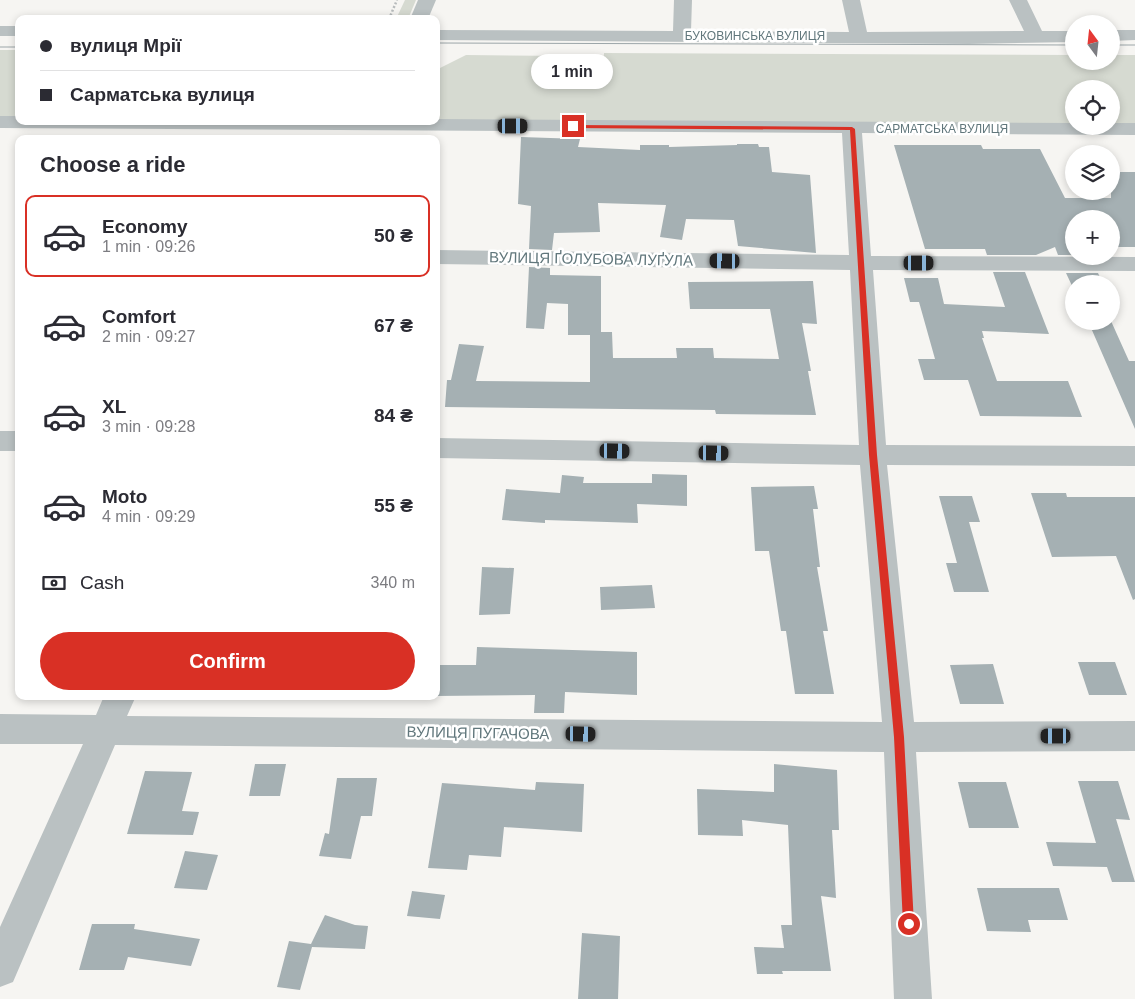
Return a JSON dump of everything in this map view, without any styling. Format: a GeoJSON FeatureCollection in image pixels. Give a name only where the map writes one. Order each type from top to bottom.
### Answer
{"type":"FeatureCollection","features":[{"type":"Feature","properties":{"kind":"street"},"geometry":{"type":"LineString","coordinates":[[421,15],[427,0]]}},
{"type":"Feature","properties":{"kind":"street"},"geometry":{"type":"LineString","coordinates":[[682,0],[682,36]]}},
{"type":"Feature","properties":{"kind":"street"},"geometry":{"type":"LineString","coordinates":[[851,0],[859,36]]}},
{"type":"Feature","properties":{"kind":"street"},"geometry":{"type":"LineString","coordinates":[[1018,0],[1035,36]]}},
{"type":"Feature","properties":{"kind":"street"},"geometry":{"type":"LineString","coordinates":[[0,31],[15,31]]}},
{"type":"Feature","properties":{"kind":"street","name":"БУКОВИНСЬКА ВУЛИЦЯ"},"geometry":{"type":"LineString","coordinates":[[440,35],[969,38],[1065,36]]}},
{"type":"Feature","properties":{"kind":"street"},"geometry":{"type":"LineString","coordinates":[[1120,36],[1135,35]]}},
{"type":"Feature","properties":{"kind":"street","name":"САРМАТСЬКА ВУЛИЦЯ"},"geometry":{"type":"LineString","coordinates":[[0,122],[15,122]]}},
{"type":"Feature","properties":{"kind":"street","name":"САРМАТСЬКА ВУЛИЦЯ"},"geometry":{"type":"LineString","coordinates":[[186,125],[371,128],[1135,129]]}},
{"type":"Feature","properties":{"kind":"street"},"geometry":{"type":"LineString","coordinates":[[852,129],[873,455],[899,737],[913,999]]}},
{"type":"Feature","properties":{"kind":"street","name":"ВУЛИЦЯ ҐОЛУБОВА ЛУҐУЛА"},"geometry":{"type":"LineString","coordinates":[[440,257],[860,263],[1135,264]]}},
{"type":"Feature","properties":{"kind":"street"},"geometry":{"type":"LineString","coordinates":[[0,441],[15,441]]}},
{"type":"Feature","properties":{"kind":"street"},"geometry":{"type":"LineString","coordinates":[[440,448],[873,455],[1135,456]]}},
{"type":"Feature","properties":{"kind":"street"},"geometry":{"type":"LineString","coordinates":[[0,969],[118,700]]}},
{"type":"Feature","properties":{"kind":"street","name":"ВУЛИЦЯ ПУГАЧОВА"},"geometry":{"type":"LineString","coordinates":[[0,729],[899,737],[1135,736]]}},
{"type":"Feature","properties":{"kind":"path"},"geometry":{"type":"LineString","coordinates":[[391,15],[397,0]]}},
{"type":"Feature","properties":{"kind":"shaded area"},"geometry":{"type":"Polygon","coordinates":[[[405,0],[416,0],[410,15],[398,15],[405,0]]]}},
{"type":"Feature","properties":{"kind":"shaded area"},"geometry":{"type":"Polygon","coordinates":[[[0,50],[15,50],[15,117],[0,116],[0,50]]]}},
{"type":"Feature","properties":{"kind":"shaded area"},"geometry":{"type":"Polygon","coordinates":[[[604,53],[1065,55],[1065,70],[1120,70],[1120,55],[1135,55],[1135,125],[1120,125],[1120,80],[1065,80],[1065,125],[440,121],[440,68],[466,55],[570,56],[573,58],[572,73],[603,74],[604,53]]]}},
{"type":"Feature","properties":{"kind":"building"},"geometry":{"type":"Polygon","coordinates":[[[521,137],[580,139],[578,147],[640,150],[640,145],[669,145],[669,147],[758,144],[759,147],[769,147],[772,172],[810,175],[816,253],[738,246],[734,220],[686,219],[682,240],[660,237],[666,205],[598,203],[600,232],[554,233],[552,250],[529,249],[531,206],[518,204],[521,137]]]}},
{"type":"Feature","properties":{"kind":"building"},"geometry":{"type":"Polygon","coordinates":[[[894,145],[981,145],[983,149],[1040,149],[1065,200],[1120,200],[1120,172],[1135,172],[1135,247],[1120,247],[1120,210],[1065,210],[1065,255],[1058,255],[1055,247],[1036,255],[987,255],[985,249],[925,249],[894,145]]]}},
{"type":"Feature","properties":{"kind":"building"},"geometry":{"type":"Polygon","coordinates":[[[529,267],[550,268],[550,275],[601,276],[601,332],[612,332],[613,358],[677,358],[676,348],[713,348],[714,358],[779,359],[770,309],[690,309],[688,282],[813,281],[817,324],[802,323],[811,371],[808,371],[816,415],[716,414],[715,410],[445,407],[447,380],[451,380],[459,344],[484,346],[476,381],[590,382],[590,335],[568,335],[568,304],[547,303],[544,329],[526,328],[529,267]]]}},
{"type":"Feature","properties":{"kind":"building"},"geometry":{"type":"Polygon","coordinates":[[[993,272],[1025,272],[1049,334],[982,331],[984,338],[982,338],[997,381],[1068,381],[1082,417],[980,416],[968,380],[924,380],[918,359],[935,359],[919,302],[910,302],[904,278],[938,278],[944,304],[1005,307],[993,272]]]}},
{"type":"Feature","properties":{"kind":"building"},"geometry":{"type":"Polygon","coordinates":[[[1066,273],[1098,273],[1099,275],[1067,275],[1066,273]]]}},
{"type":"Feature","properties":{"kind":"building"},"geometry":{"type":"Polygon","coordinates":[[[1092,330],[1115,330],[1129,361],[1135,361],[1135,429],[1092,330]]]}},
{"type":"Feature","properties":{"kind":"building"},"geometry":{"type":"Polygon","coordinates":[[[652,474],[687,475],[687,506],[637,504],[638,523],[545,520],[545,523],[502,520],[506,489],[560,493],[562,475],[584,477],[583,483],[652,483],[652,474]]]}},
{"type":"Feature","properties":{"kind":"building"},"geometry":{"type":"Polygon","coordinates":[[[814,486],[818,509],[813,509],[820,567],[817,567],[828,631],[823,631],[834,694],[795,694],[786,631],[781,631],[769,551],[755,551],[751,487],[814,486]]]}},
{"type":"Feature","properties":{"kind":"building"},"geometry":{"type":"Polygon","coordinates":[[[1031,493],[1066,493],[1067,497],[1135,497],[1135,599],[1133,600],[1116,556],[1052,557],[1031,493]]]}},
{"type":"Feature","properties":{"kind":"building"},"geometry":{"type":"Polygon","coordinates":[[[939,496],[972,496],[980,522],[969,522],[989,592],[954,592],[946,563],[957,563],[939,496]]]}},
{"type":"Feature","properties":{"kind":"building"},"geometry":{"type":"Polygon","coordinates":[[[482,567],[514,568],[510,614],[479,615],[482,567]]]}},
{"type":"Feature","properties":{"kind":"building"},"geometry":{"type":"Polygon","coordinates":[[[652,585],[655,608],[601,610],[600,587],[652,585]]]}},
{"type":"Feature","properties":{"kind":"building"},"geometry":{"type":"Polygon","coordinates":[[[477,647],[637,652],[637,695],[565,692],[564,713],[534,713],[535,695],[440,696],[440,665],[476,665],[477,647]]]}},
{"type":"Feature","properties":{"kind":"building"},"geometry":{"type":"Polygon","coordinates":[[[1078,662],[1115,662],[1127,695],[1089,695],[1078,662]]]}},
{"type":"Feature","properties":{"kind":"building"},"geometry":{"type":"Polygon","coordinates":[[[993,664],[1004,704],[960,704],[950,665],[993,664]]]}},
{"type":"Feature","properties":{"kind":"building"},"geometry":{"type":"Polygon","coordinates":[[[255,764],[286,764],[280,796],[249,796],[255,764]]]}},
{"type":"Feature","properties":{"kind":"building"},"geometry":{"type":"Polygon","coordinates":[[[774,764],[837,770],[839,830],[832,830],[836,898],[821,896],[831,971],[782,971],[783,974],[757,974],[754,947],[784,948],[781,925],[792,925],[788,825],[742,820],[743,836],[698,835],[697,789],[774,792],[774,764]]]}},
{"type":"Feature","properties":{"kind":"building"},"geometry":{"type":"Polygon","coordinates":[[[145,771],[192,772],[182,811],[199,812],[193,835],[127,834],[145,771]]]}},
{"type":"Feature","properties":{"kind":"building"},"geometry":{"type":"Polygon","coordinates":[[[337,778],[377,778],[372,816],[361,816],[351,859],[319,856],[325,833],[329,834],[337,778]]]}},
{"type":"Feature","properties":{"kind":"building"},"geometry":{"type":"Polygon","coordinates":[[[1078,781],[1118,781],[1130,820],[1116,819],[1135,882],[1112,882],[1107,867],[1053,866],[1046,842],[1096,843],[1078,781]]]}},
{"type":"Feature","properties":{"kind":"building"},"geometry":{"type":"Polygon","coordinates":[[[536,782],[584,784],[582,832],[504,827],[501,857],[469,855],[467,870],[428,868],[442,783],[535,790],[536,782]]]}},
{"type":"Feature","properties":{"kind":"building"},"geometry":{"type":"Polygon","coordinates":[[[958,782],[1006,782],[1019,828],[969,828],[958,782]]]}},
{"type":"Feature","properties":{"kind":"building"},"geometry":{"type":"Polygon","coordinates":[[[185,851],[218,855],[207,890],[174,888],[185,851]]]}},
{"type":"Feature","properties":{"kind":"building"},"geometry":{"type":"Polygon","coordinates":[[[977,888],[1059,888],[1068,920],[1028,920],[1031,932],[987,931],[977,888]]]}},
{"type":"Feature","properties":{"kind":"building"},"geometry":{"type":"Polygon","coordinates":[[[412,891],[445,895],[440,919],[407,916],[412,891]]]}},
{"type":"Feature","properties":{"kind":"building"},"geometry":{"type":"Polygon","coordinates":[[[325,915],[355,925],[368,926],[365,949],[312,947],[300,990],[277,987],[289,941],[311,944],[325,915]]]}},
{"type":"Feature","properties":{"kind":"building"},"geometry":{"type":"Polygon","coordinates":[[[92,924],[135,924],[134,929],[200,939],[191,966],[128,957],[124,970],[79,970],[92,924]]]}},
{"type":"Feature","properties":{"kind":"building"},"geometry":{"type":"Polygon","coordinates":[[[582,933],[620,936],[618,999],[578,999],[582,933]]]}},
{"type":"Feature","properties":{"kind":"tram line"},"geometry":{"type":"LineString","coordinates":[[440,43],[1065,45]]}},
{"type":"Feature","properties":{"kind":"tram line"},"geometry":{"type":"LineString","coordinates":[[1120,45],[1135,45]]}},
{"type":"Feature","properties":{"kind":"tram line"},"geometry":{"type":"LineString","coordinates":[[0,47],[15,47]]}},
{"type":"Feature","properties":{"kind":"route"},"geometry":{"type":"LineString","coordinates":[[573,126],[852,129],[873,455],[899,737],[909,924]]}}]}
